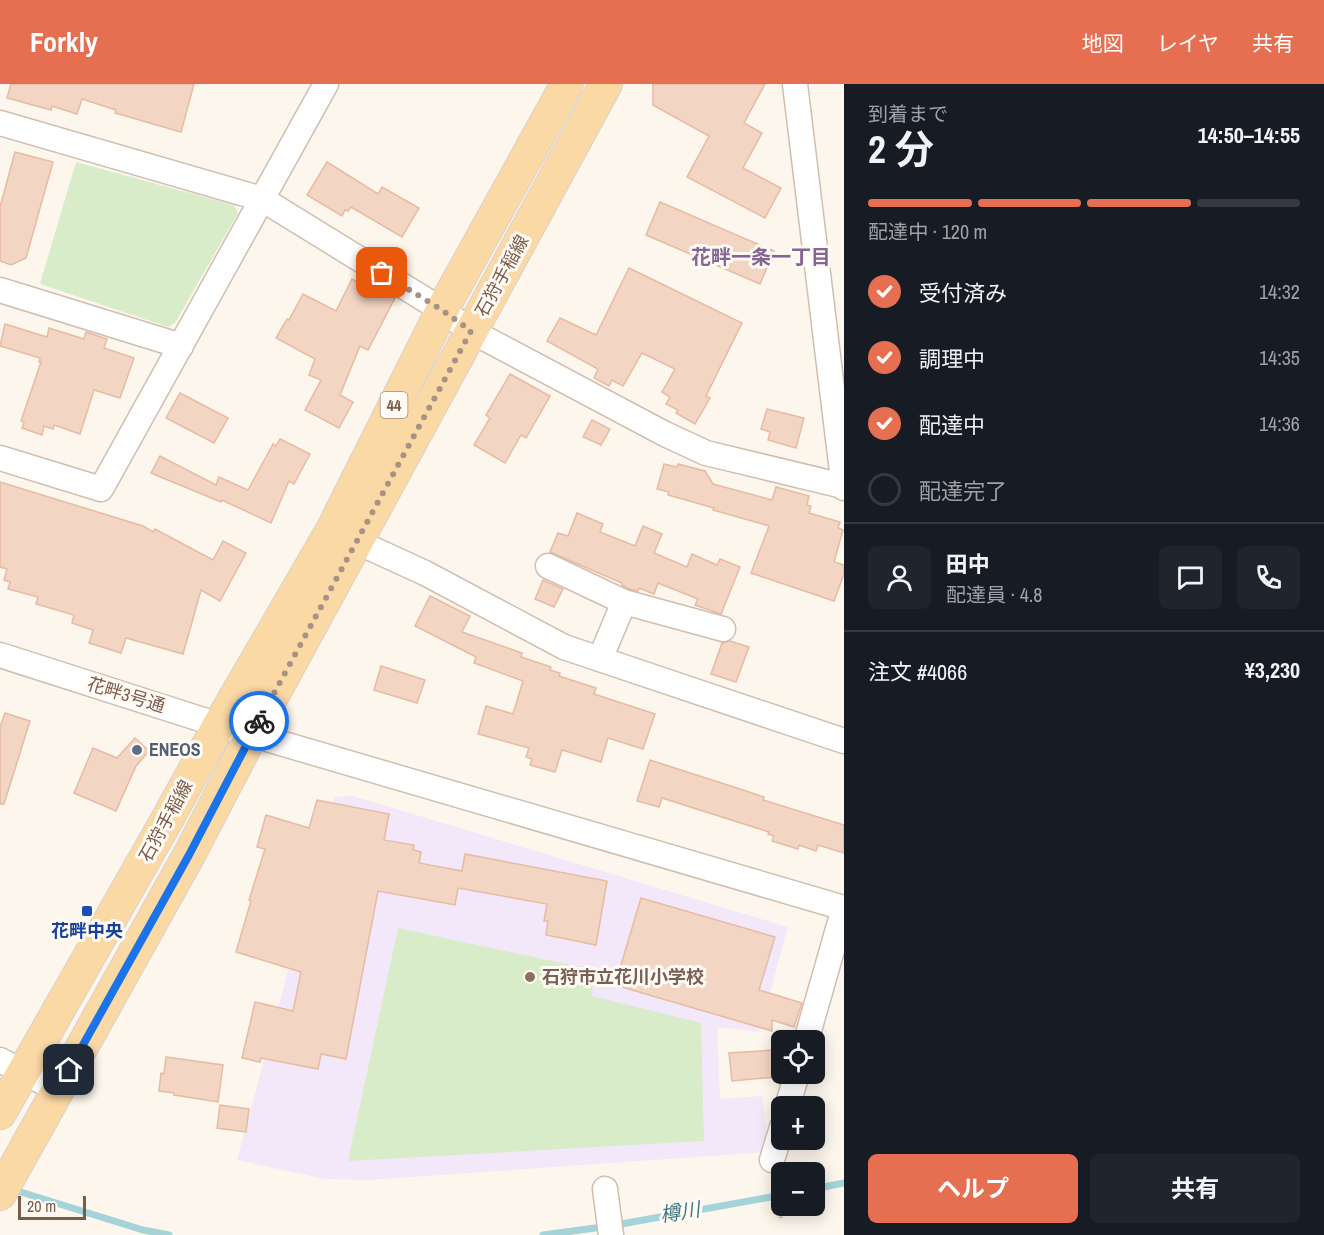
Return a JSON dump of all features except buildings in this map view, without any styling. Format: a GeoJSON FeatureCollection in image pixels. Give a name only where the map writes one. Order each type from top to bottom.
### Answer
{"type":"FeatureCollection","features":[{"type":"Feature","properties":{"kind":"main road","name":"石狩手稲線"},"geometry":{"type":"LineString","coordinates":[[0,1194],[189,855],[252,734],[344,536],[442,310],[567,84]]}},
{"type":"Feature","properties":{"kind":"main road","name":"石狩手稲線"},"geometry":{"type":"LineString","coordinates":[[0,1113],[12,1066],[164,825],[219,725],[344,536],[471,331],[606,84]]}},
{"type":"Feature","properties":{"kind":"street"},"geometry":{"type":"LineString","coordinates":[[0,458],[101,489],[326,84]]}},
{"type":"Feature","properties":{"kind":"street"},"geometry":{"type":"LineString","coordinates":[[0,123],[262,199],[442,310],[471,331],[665,434],[705,453],[844,487],[795,84]]}},
{"type":"Feature","properties":{"kind":"street"},"geometry":{"type":"LineString","coordinates":[[0,290],[180,346]]}},
{"type":"Feature","properties":{"kind":"street"},"geometry":{"type":"LineString","coordinates":[[344,536],[425,573],[564,647],[844,741]]}},
{"type":"Feature","properties":{"kind":"street"},"geometry":{"type":"LineString","coordinates":[[548,566],[624,602],[723,629]]}},
{"type":"Feature","properties":{"kind":"street"},"geometry":{"type":"LineString","coordinates":[[600,659],[624,602]]}},
{"type":"Feature","properties":{"kind":"street","name":"花畔3号通"},"geometry":{"type":"LineString","coordinates":[[0,655],[219,725],[844,908]]}},
{"type":"Feature","properties":{"kind":"street"},"geometry":{"type":"LineString","coordinates":[[809,1030],[844,908]]}},
{"type":"Feature","properties":{"kind":"street"},"geometry":{"type":"LineString","coordinates":[[12,1066],[58,1090]]}},
{"type":"Feature","properties":{"kind":"street"},"geometry":{"type":"LineString","coordinates":[[772,1161],[775,1150]]}},
{"type":"Feature","properties":{"kind":"street"},"geometry":{"type":"LineString","coordinates":[[605,1189],[611,1235]]}},
{"type":"Feature","properties":{"kind":"path"},"geometry":{"type":"LineString","coordinates":[[772,1161],[781,1218]]}},
{"type":"Feature","properties":{"kind":"shaded area","name":"石狩市立花川小学校"},"geometry":{"type":"Polygon","coordinates":[[[353,796],[788,927],[759,1032],[717,1027],[720,1099],[762,1096],[769,1152],[369,1180],[325,1179],[237,1160],[335,797],[353,796]]]}},
{"type":"Feature","properties":{"kind":"green space"},"geometry":{"type":"Polygon","coordinates":[[[76,162],[234,205],[238,213],[175,323],[168,327],[40,284],[76,162]]]}},
{"type":"Feature","properties":{"kind":"green space"},"geometry":{"type":"Polygon","coordinates":[[[398,928],[594,970],[592,996],[701,1023],[704,1141],[348,1161],[398,928]]]}},
{"type":"Feature","properties":{"kind":"waterway","name":"樽川"},"geometry":{"type":"LineString","coordinates":[[825,1187],[844,1183]]}},
{"type":"Feature","properties":{"kind":"waterway","name":"樽川"},"geometry":{"type":"LineString","coordinates":[[11,1189],[143,1230],[169,1235]]}},
{"type":"Feature","properties":{"kind":"waterway","name":"樽川"},"geometry":{"type":"LineString","coordinates":[[543,1235],[610,1226],[771,1197]]}},
{"type":"Feature","properties":{"kind":"way so far"},"geometry":{"type":"LineString","coordinates":[[259,721],[471,331],[382,273]]}},
{"type":"Feature","properties":{"kind":"place","name":"ENEOS"},"geometry":{"type":"Point","coordinates":[137,750]}},
{"type":"Feature","properties":{"kind":"place","name":"花畔中央"},"geometry":{"type":"Point","coordinates":[87,911]}},
{"type":"Feature","properties":{"kind":"place","name":"石狩市立花川小学校"},"geometry":{"type":"Point","coordinates":[530,977]}},
{"type":"Feature","properties":{"kind":"district","name":"花畔一条一丁目"},"geometry":{"type":"Point","coordinates":[761,257]}},
{"type":"Feature","properties":{"kind":"route"},"geometry":{"type":"LineString","coordinates":[[69,1070],[189,855],[259,721]]}}]}
